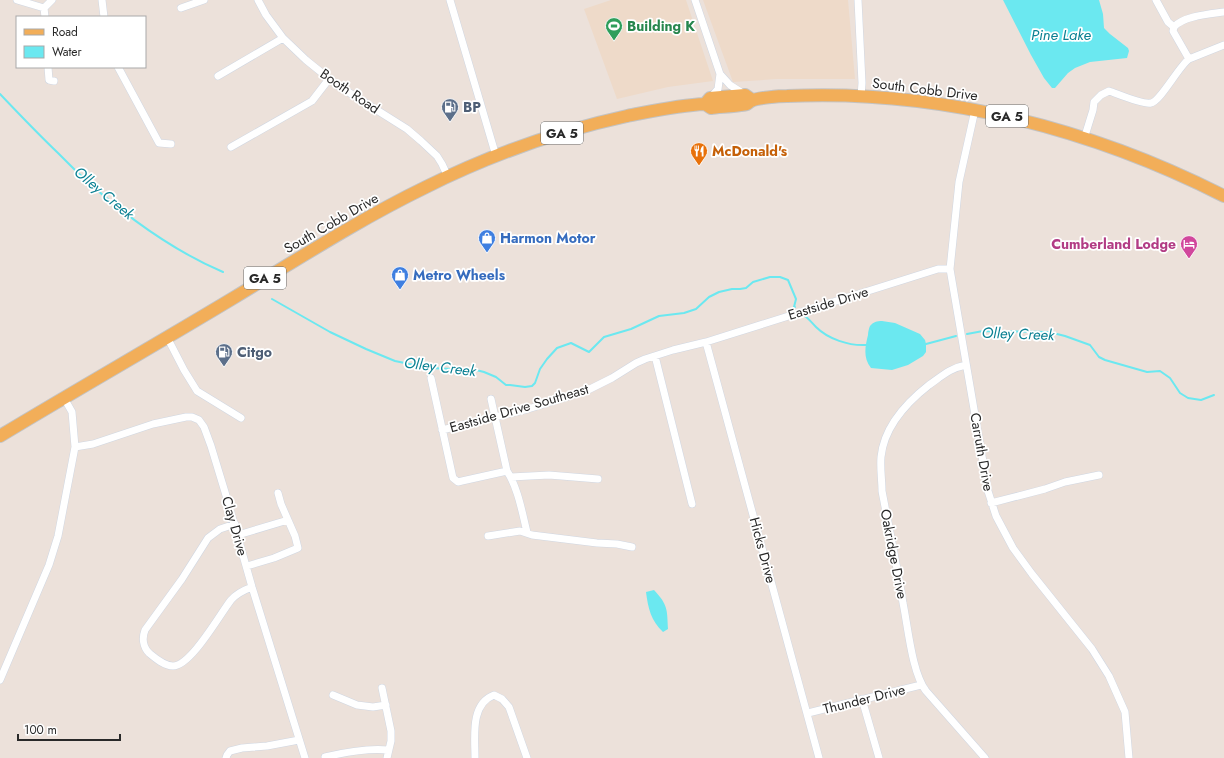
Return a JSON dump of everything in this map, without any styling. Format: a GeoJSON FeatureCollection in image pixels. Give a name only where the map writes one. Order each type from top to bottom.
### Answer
{"type":"FeatureCollection","features":[{"type":"Feature","properties":{"kind":"main road","name":"South Cobb Drive"},"geometry":{"type":"LineString","coordinates":[[0,436],[320,245],[394,204],[448,177],[496,156],[546,138],[594,124],[669,108],[708,101],[711,108],[746,105],[749,97],[786,96],[861,96],[927,102],[1033,122],[1152,163],[1224,196]]}},
{"type":"Feature","properties":{"kind":"street"},"geometry":{"type":"LineString","coordinates":[[17,0],[44,8]]}},
{"type":"Feature","properties":{"kind":"street"},"geometry":{"type":"LineString","coordinates":[[44,8],[52,0]]}},
{"type":"Feature","properties":{"kind":"street"},"geometry":{"type":"LineString","coordinates":[[102,0],[104,16]]}},
{"type":"Feature","properties":{"kind":"street"},"geometry":{"type":"LineString","coordinates":[[181,8],[204,0]]}},
{"type":"Feature","properties":{"kind":"street","name":"Booth Road"},"geometry":{"type":"LineString","coordinates":[[258,0],[266,15],[283,38],[306,60],[337,85],[407,129],[437,156],[448,177]]}},
{"type":"Feature","properties":{"kind":"street"},"geometry":{"type":"LineString","coordinates":[[450,0],[496,156]]}},
{"type":"Feature","properties":{"kind":"street"},"geometry":{"type":"LineString","coordinates":[[695,0],[720,74],[718,89],[708,101]]}},
{"type":"Feature","properties":{"kind":"street"},"geometry":{"type":"LineString","coordinates":[[858,0],[862,82],[861,96]]}},
{"type":"Feature","properties":{"kind":"street"},"geometry":{"type":"LineString","coordinates":[[1156,0],[1168,22],[1174,27]]}},
{"type":"Feature","properties":{"kind":"street"},"geometry":{"type":"LineString","coordinates":[[44,8],[45,16]]}},
{"type":"Feature","properties":{"kind":"street"},"geometry":{"type":"LineString","coordinates":[[1189,59],[1173,31],[1174,27],[1180,22],[1188,19],[1224,12]]}},
{"type":"Feature","properties":{"kind":"street"},"geometry":{"type":"LineString","coordinates":[[218,76],[283,38]]}},
{"type":"Feature","properties":{"kind":"street"},"geometry":{"type":"LineString","coordinates":[[1084,139],[1094,102],[1101,95],[1109,92],[1144,103],[1151,103],[1160,97],[1167,85],[1185,62],[1224,45]]}},
{"type":"Feature","properties":{"kind":"street"},"geometry":{"type":"LineString","coordinates":[[48,68],[49,80],[54,81]]}},
{"type":"Feature","properties":{"kind":"street"},"geometry":{"type":"LineString","coordinates":[[119,68],[159,143],[171,144]]}},
{"type":"Feature","properties":{"kind":"street"},"geometry":{"type":"LineString","coordinates":[[720,74],[730,84],[749,97]]}},
{"type":"Feature","properties":{"kind":"street"},"geometry":{"type":"LineString","coordinates":[[231,147],[312,101],[329,79]]}},
{"type":"Feature","properties":{"kind":"street","name":"Carruth Drive"},"geometry":{"type":"LineString","coordinates":[[975,110],[959,182],[950,269],[985,478],[991,503],[1002,528],[1016,552],[1092,649],[1105,670],[1124,712],[1129,758]]}},
{"type":"Feature","properties":{"kind":"street","name":"Eastside Drive"},"geometry":{"type":"LineString","coordinates":[[706,342],[938,269],[950,269]]}},
{"type":"Feature","properties":{"kind":"street"},"geometry":{"type":"LineString","coordinates":[[167,337],[197,391],[241,418]]}},
{"type":"Feature","properties":{"kind":"street","name":"Eastside Drive Southeast"},"geometry":{"type":"LineString","coordinates":[[442,430],[528,409],[586,391],[612,378],[636,363],[673,350],[706,342]]}},
{"type":"Feature","properties":{"kind":"street","name":"Hicks Drive"},"geometry":{"type":"LineString","coordinates":[[706,342],[819,758]]}},
{"type":"Feature","properties":{"kind":"street"},"geometry":{"type":"LineString","coordinates":[[655,356],[692,504]]}},
{"type":"Feature","properties":{"kind":"street","name":"Oakridge Drive"},"geometry":{"type":"LineString","coordinates":[[966,365],[952,368],[916,395],[897,416],[886,437],[881,456],[882,491],[918,678],[921,685],[985,758]]}},
{"type":"Feature","properties":{"kind":"street"},"geometry":{"type":"LineString","coordinates":[[431,378],[451,474],[458,482],[509,474],[549,475],[598,479]]}},
{"type":"Feature","properties":{"kind":"street"},"geometry":{"type":"LineString","coordinates":[[0,680],[49,565],[58,536],[75,447],[72,412],[64,398]]}},
{"type":"Feature","properties":{"kind":"street"},"geometry":{"type":"LineString","coordinates":[[491,399],[509,474],[516,491],[527,532]]}},
{"type":"Feature","properties":{"kind":"street","name":"Clay Drive"},"geometry":{"type":"LineString","coordinates":[[75,447],[93,444],[152,424],[186,417],[192,417],[199,420],[211,446],[299,740],[303,758]]}},
{"type":"Feature","properties":{"kind":"street"},"geometry":{"type":"LineString","coordinates":[[991,503],[1045,489],[1065,482],[1099,475]]}},
{"type":"Feature","properties":{"kind":"street"},"geometry":{"type":"LineString","coordinates":[[247,566],[274,558],[298,548],[295,536],[281,504],[278,493]]}},
{"type":"Feature","properties":{"kind":"street"},"geometry":{"type":"LineString","coordinates":[[238,535],[288,520]]}},
{"type":"Feature","properties":{"kind":"street"},"geometry":{"type":"LineString","coordinates":[[235,524],[220,529],[208,538],[145,630],[143,642],[147,651],[165,664],[172,666],[180,665],[192,654],[232,600],[242,591],[252,587]]}},
{"type":"Feature","properties":{"kind":"street"},"geometry":{"type":"LineString","coordinates":[[488,536],[520,531],[527,532],[532,535],[632,547]]}},
{"type":"Feature","properties":{"kind":"street","name":"Thunder Drive"},"geometry":{"type":"LineString","coordinates":[[808,713],[921,685]]}},
{"type":"Feature","properties":{"kind":"street"},"geometry":{"type":"LineString","coordinates":[[382,688],[391,731],[391,741],[387,758]]}},
{"type":"Feature","properties":{"kind":"street"},"geometry":{"type":"LineString","coordinates":[[332,695],[357,705],[373,707],[386,705]]}},
{"type":"Feature","properties":{"kind":"street"},"geometry":{"type":"LineString","coordinates":[[475,758],[476,716],[483,702],[494,695],[502,699],[509,707],[527,758]]}},
{"type":"Feature","properties":{"kind":"street"},"geometry":{"type":"LineString","coordinates":[[862,699],[879,758]]}},
{"type":"Feature","properties":{"kind":"street"},"geometry":{"type":"LineString","coordinates":[[226,758],[230,751],[242,748],[266,746],[299,740]]}},
{"type":"Feature","properties":{"kind":"street"},"geometry":{"type":"LineString","coordinates":[[325,757],[363,750],[388,750]]}},
{"type":"Feature","properties":{"kind":"shaded area"},"geometry":{"type":"Polygon","coordinates":[[[611,0],[686,0],[713,81],[668,87],[617,99],[584,9],[611,0]]]}},
{"type":"Feature","properties":{"kind":"shaded area"},"geometry":{"type":"Polygon","coordinates":[[[703,0],[848,0],[855,79],[777,79],[733,82],[703,0]]]}},
{"type":"Feature","properties":{"kind":"water","name":"Pine Lake"},"geometry":{"type":"Polygon","coordinates":[[[1003,0],[1099,0],[1103,14],[1104,28],[1128,48],[1129,51],[1127,58],[1090,62],[1075,68],[1068,73],[1055,88],[1052,88],[1044,78],[1031,55],[1003,0]]]}},
{"type":"Feature","properties":{"kind":"water"},"geometry":{"type":"Polygon","coordinates":[[[882,321],[895,323],[920,334],[925,340],[926,344],[926,352],[923,356],[908,365],[892,370],[871,368],[868,364],[865,352],[869,330],[872,324],[882,321]]]}},
{"type":"Feature","properties":{"kind":"water"},"geometry":{"type":"Polygon","coordinates":[[[654,590],[662,600],[667,612],[668,629],[663,632],[653,619],[648,603],[646,592],[654,590]]]}},
{"type":"Feature","properties":{"kind":"waterway","name":"Olley Creek"},"geometry":{"type":"LineString","coordinates":[[0,94],[75,170],[114,204],[156,235],[201,262],[223,272]]}},
{"type":"Feature","properties":{"kind":"waterway","name":"Olley Creek"},"geometry":{"type":"LineString","coordinates":[[272,299],[330,332],[395,361],[429,368],[476,370],[496,377],[506,385],[525,387],[532,386],[535,383],[540,369],[557,348],[571,343],[589,352],[604,337],[631,329],[659,316],[684,313],[696,309],[709,297],[719,292],[746,288],[753,282],[770,277],[780,277],[788,280],[796,299],[795,307]]}},
{"type":"Feature","properties":{"kind":"waterway","name":"Olley Creek"},"geometry":{"type":"LineString","coordinates":[[805,316],[826,335],[846,343],[866,345]]}},
{"type":"Feature","properties":{"kind":"waterway","name":"Olley Creek"},"geometry":{"type":"LineString","coordinates":[[967,334],[983,331],[1049,332],[1090,345],[1099,357],[1105,360],[1147,372],[1160,371],[1170,378],[1180,393],[1188,398],[1201,400],[1214,395]]}},
{"type":"Feature","properties":{"kind":"waterway","name":"Olley Creek"},"geometry":{"type":"LineString","coordinates":[[926,344],[956,336]]}},
{"type":"Feature","properties":{"kind":"place","name":"Building K"},"geometry":{"type":"Point","coordinates":[614,41]}},
{"type":"Feature","properties":{"kind":"place","name":"BP"},"geometry":{"type":"Point","coordinates":[450,122]}},
{"type":"Feature","properties":{"kind":"place","name":"McDonald's"},"geometry":{"type":"Point","coordinates":[699,166]}},
{"type":"Feature","properties":{"kind":"place","name":"Harmon Motor"},"geometry":{"type":"Point","coordinates":[487,253]}},
{"type":"Feature","properties":{"kind":"place","name":"Cumberland Lodge"},"geometry":{"type":"Point","coordinates":[1189,259]}},
{"type":"Feature","properties":{"kind":"place","name":"Metro Wheels"},"geometry":{"type":"Point","coordinates":[400,290]}},
{"type":"Feature","properties":{"kind":"place","name":"Citgo"},"geometry":{"type":"Point","coordinates":[224,367]}}]}
